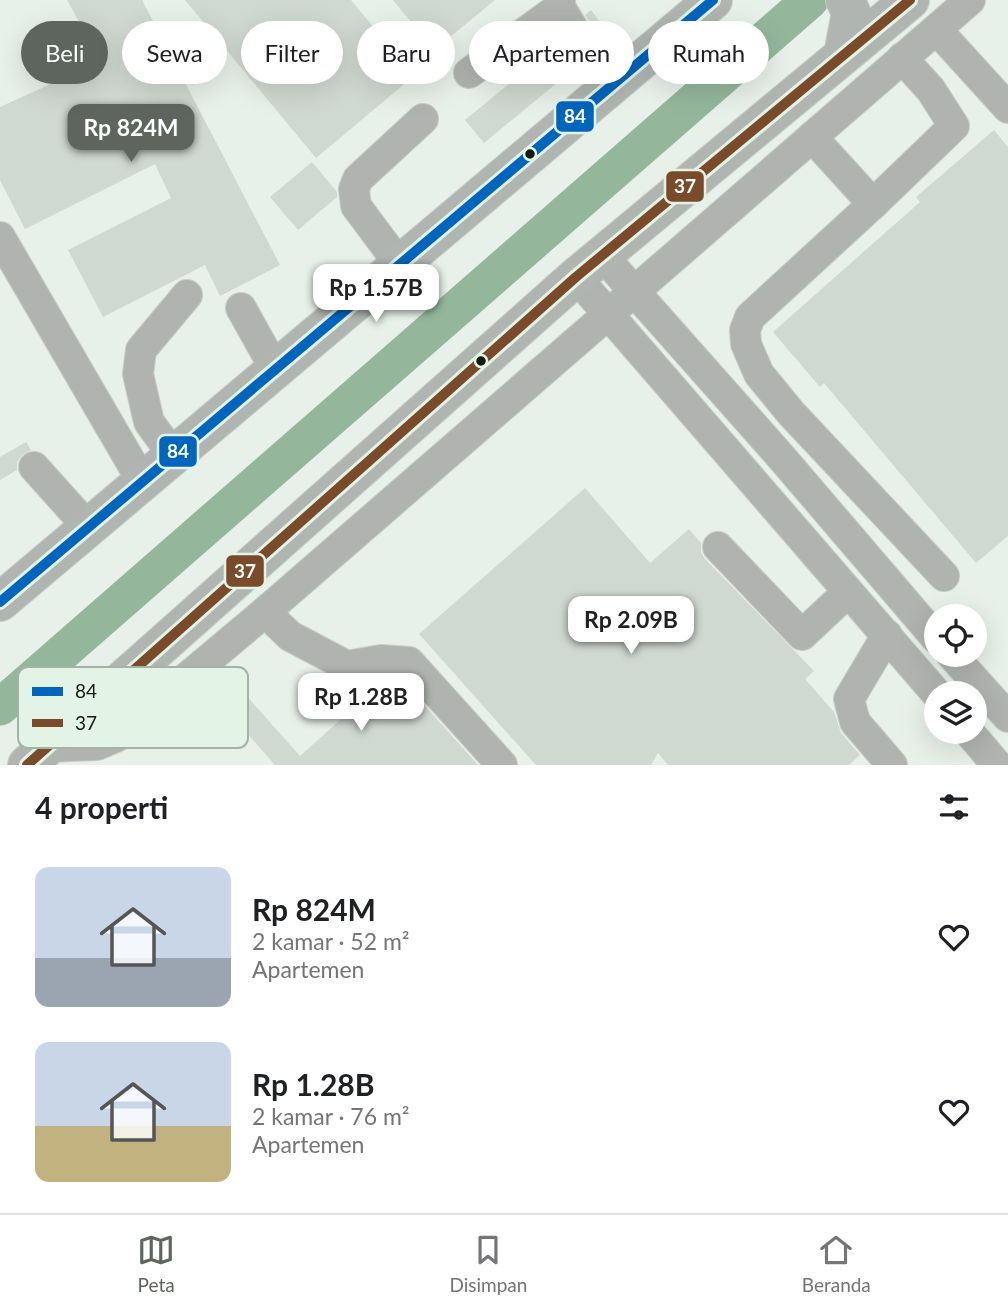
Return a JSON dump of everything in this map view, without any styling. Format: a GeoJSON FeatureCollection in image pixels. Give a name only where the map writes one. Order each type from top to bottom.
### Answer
{"type":"FeatureCollection","features":[{"type":"Feature","properties":{"kind":"main road"},"geometry":{"type":"LineString","coordinates":[[634,68],[713,0]]}},
{"type":"Feature","properties":{"kind":"main road"},"geometry":{"type":"LineString","coordinates":[[137,667],[589,266],[910,0]]}},
{"type":"Feature","properties":{"kind":"main road"},"geometry":{"type":"LineString","coordinates":[[843,55],[848,6]]}},
{"type":"Feature","properties":{"kind":"main road"},"geometry":{"type":"LineString","coordinates":[[0,602],[87,526],[616,84]]}},
{"type":"Feature","properties":{"kind":"lane"},"geometry":{"type":"LineString","coordinates":[[199,667],[970,0]]}},
{"type":"Feature","properties":{"kind":"lane"},"geometry":{"type":"LineString","coordinates":[[538,21],[560,4],[570,21]]}},
{"type":"Feature","properties":{"kind":"lane"},"geometry":{"type":"LineString","coordinates":[[937,30],[1005,97]]}},
{"type":"Feature","properties":{"kind":"lane"},"geometry":{"type":"LineString","coordinates":[[902,58],[931,90],[954,126],[750,317],[745,330],[747,344],[759,374],[791,413],[944,576]]}},
{"type":"Feature","properties":{"kind":"lane"},"geometry":{"type":"LineString","coordinates":[[400,265],[356,206],[354,189],[358,179],[423,119]]}},
{"type":"Feature","properties":{"kind":"lane"},"geometry":{"type":"LineString","coordinates":[[812,137],[873,204]]}},
{"type":"Feature","properties":{"kind":"lane"},"geometry":{"type":"LineString","coordinates":[[0,237],[142,481]]}},
{"type":"Feature","properties":{"kind":"lane"},"geometry":{"type":"LineString","coordinates":[[589,266],[634,293],[806,486],[924,624]]}},
{"type":"Feature","properties":{"kind":"lane"},"geometry":{"type":"LineString","coordinates":[[589,266],[607,315],[926,681]]}},
{"type":"Feature","properties":{"kind":"lane"},"geometry":{"type":"LineString","coordinates":[[173,454],[149,422],[138,374],[141,350],[187,295]]}},
{"type":"Feature","properties":{"kind":"lane"},"geometry":{"type":"LineString","coordinates":[[241,308],[275,369]]}},
{"type":"Feature","properties":{"kind":"lane"},"geometry":{"type":"LineString","coordinates":[[806,486],[834,459]]}},
{"type":"Feature","properties":{"kind":"lane"},"geometry":{"type":"LineString","coordinates":[[34,467],[87,526]]}},
{"type":"Feature","properties":{"kind":"lane"},"geometry":{"type":"LineString","coordinates":[[718,547],[802,635],[848,592]]}},
{"type":"Feature","properties":{"kind":"lane"},"geometry":{"type":"LineString","coordinates":[[265,612],[290,636],[347,666],[381,660],[409,662],[502,765]]}},
{"type":"Feature","properties":{"kind":"lane"},"geometry":{"type":"LineString","coordinates":[[887,635],[849,699],[855,722],[892,765]]}},
{"type":"Feature","properties":{"kind":"lane"},"geometry":{"type":"LineString","coordinates":[[963,667],[1008,717]]}},
{"type":"Feature","properties":{"kind":"lane"},"geometry":{"type":"LineString","coordinates":[[979,744],[997,765]]}},
{"type":"Feature","properties":{"kind":"lane"},"geometry":{"type":"LineString","coordinates":[[37,756],[81,748]]}},
{"type":"Feature","properties":{"kind":"building"},"geometry":{"type":"Polygon","coordinates":[[[67,0],[142,0],[153,21],[122,21],[122,84],[186,84],[280,265],[220,296],[205,265],[103,317],[68,250],[171,198],[155,164],[25,229],[0,180],[0,107],[50,84],[108,84],[108,21],[79,21],[67,0]]]}},
{"type":"Feature","properties":{"kind":"building"},"geometry":{"type":"Polygon","coordinates":[[[185,0],[351,0],[368,21],[357,21],[357,84],[404,84],[316,158],[255,84],[343,84],[343,21],[241,21],[241,68],[227,51],[227,21],[202,21],[185,0]]]}},
{"type":"Feature","properties":{"kind":"building"},"geometry":{"type":"Polygon","coordinates":[[[393,0],[495,0],[455,33],[455,21],[410,21],[393,0]]]}},
{"type":"Feature","properties":{"kind":"building"},"geometry":{"type":"Polygon","coordinates":[[[591,10],[599,21],[589,21],[585,15],[591,10]]]}},
{"type":"Feature","properties":{"kind":"building"},"geometry":{"type":"Polygon","coordinates":[[[509,84],[556,84],[484,143],[465,120],[509,84]]]}},
{"type":"Feature","properties":{"kind":"building"},"geometry":{"type":"Polygon","coordinates":[[[994,130],[1008,147],[1008,536],[976,563],[824,383],[820,387],[773,332],[920,202],[916,197],[994,130]]]}},
{"type":"Feature","properties":{"kind":"building"},"geometry":{"type":"Polygon","coordinates":[[[312,162],[337,192],[337,197],[298,230],[270,197],[312,162]]]}},
{"type":"Feature","properties":{"kind":"building"},"geometry":{"type":"Polygon","coordinates":[[[26,442],[31,450],[17,462],[17,470],[0,480],[0,457],[26,442]]]}},
{"type":"Feature","properties":{"kind":"building"},"geometry":{"type":"Polygon","coordinates":[[[585,488],[650,563],[689,529],[701,543],[701,552],[705,559],[814,671],[805,679],[834,712],[841,733],[860,755],[849,765],[668,765],[658,753],[651,765],[536,765],[419,634],[585,488]]]}},
{"type":"Feature","properties":{"kind":"building"},"geometry":{"type":"Polygon","coordinates":[[[387,678],[401,679],[478,765],[275,765],[248,734],[248,698],[300,756],[387,678]]]}},
{"type":"Feature","properties":{"kind":"waterway"},"geometry":{"type":"LineString","coordinates":[[46,667],[810,0]]}},
{"type":"Feature","properties":{"kind":"waterway"},"geometry":{"type":"LineString","coordinates":[[0,707],[18,691]]}},
{"type":"Feature","properties":{"kind":"transit line","name":"84"},"geometry":{"type":"LineString","coordinates":[[0,602],[713,0]]}},
{"type":"Feature","properties":{"kind":"transit line","name":"37"},"geometry":{"type":"LineString","coordinates":[[137,667],[576,277],[910,0]]}},
{"type":"Feature","properties":{"kind":"transit line","name":"37"},"geometry":{"type":"LineString","coordinates":[[27,765],[46,748]]}}]}
